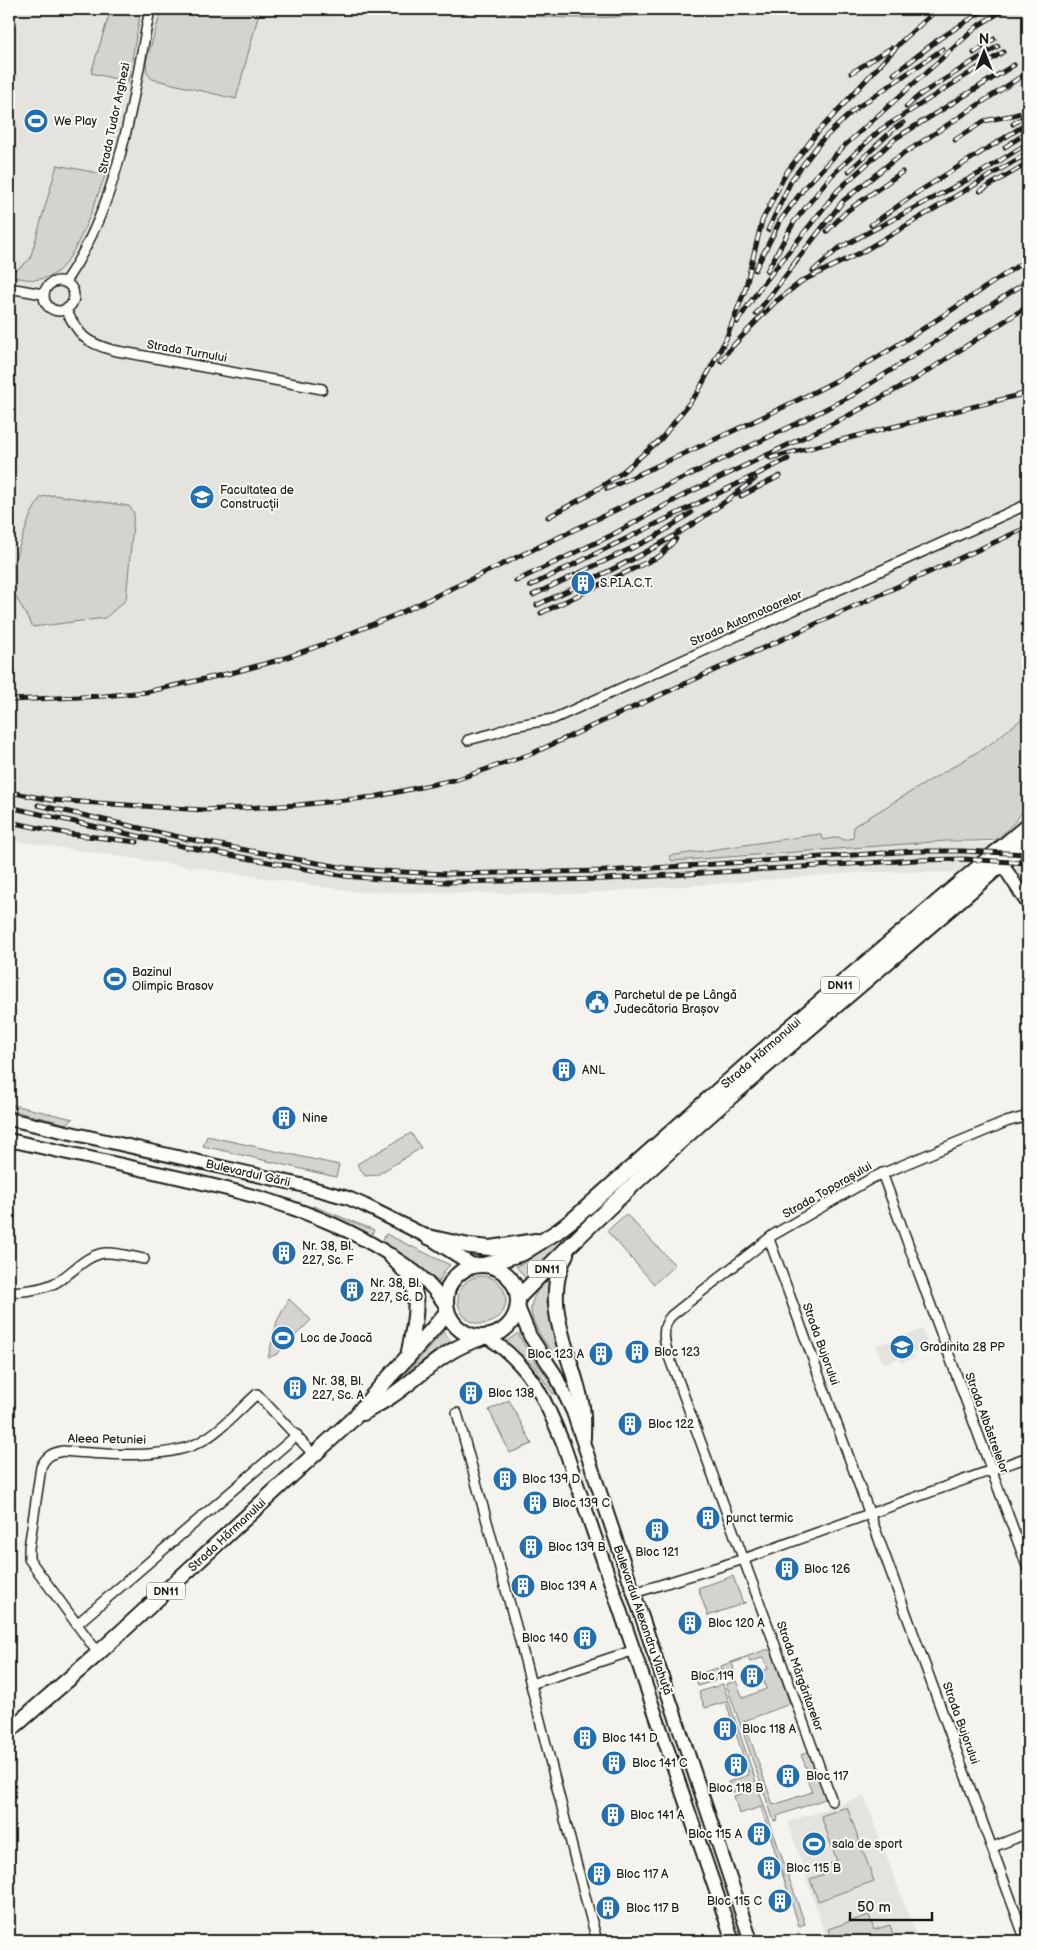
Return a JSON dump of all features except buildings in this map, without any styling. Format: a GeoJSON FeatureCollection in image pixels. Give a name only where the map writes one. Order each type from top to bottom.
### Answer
{"type":"FeatureCollection","features":[{"type":"Feature","properties":{"kind":"main road","name":"Strada Hărmanului"},"geometry":{"type":"LineString","coordinates":[[479,1265],[523,1253],[576,1217],[759,1054],[1028,825]]}},
{"type":"Feature","properties":{"kind":"main road","name":"Strada Hărmanului"},"geometry":{"type":"LineString","coordinates":[[518,1302],[575,1239],[720,1106],[1028,841]]}},
{"type":"Feature","properties":{"kind":"main road"},"geometry":{"type":"LineString","coordinates":[[1002,864],[1028,904]]}},
{"type":"Feature","properties":{"kind":"main road","name":"Bulevardul Gării"},"geometry":{"type":"LineString","coordinates":[[9,1119],[301,1184],[348,1198],[428,1237],[479,1265]]}},
{"type":"Feature","properties":{"kind":"main road","name":"Bulevardul Gării"},"geometry":{"type":"LineString","coordinates":[[9,1140],[218,1186],[303,1211],[346,1229],[423,1276],[433,1287],[446,1309]]}},
{"type":"Feature","properties":{"kind":"main road"},"geometry":{"type":"LineString","coordinates":[[428,1237],[469,1246],[490,1248],[544,1240]]}},
{"type":"Feature","properties":{"kind":"main road"},"geometry":{"type":"LineString","coordinates":[[575,1239],[560,1264],[555,1290],[557,1313],[583,1408],[583,1438]]}},
{"type":"Feature","properties":{"kind":"main road"},"geometry":{"type":"LineString","coordinates":[[391,1256],[410,1280],[414,1293],[413,1328],[407,1359]]}},
{"type":"Feature","properties":{"kind":"main road"},"geometry":{"type":"LineString","coordinates":[[479,1265],[494,1267],[511,1279],[516,1288],[518,1302],[508,1327],[501,1332],[484,1337],[466,1334],[458,1328],[446,1309],[445,1298],[450,1282],[461,1271],[479,1265]]}},
{"type":"Feature","properties":{"kind":"main road","name":"Bulevardul Alexandru Vlahuță"},"geometry":{"type":"LineString","coordinates":[[518,1302],[530,1336],[556,1374],[583,1438],[751,1941]]}},
{"type":"Feature","properties":{"kind":"main road","name":"Strada Hărmanului"},"geometry":{"type":"LineString","coordinates":[[9,1731],[98,1653],[355,1417],[379,1387],[407,1359],[446,1309]]}},
{"type":"Feature","properties":{"kind":"main road","name":"Strada Hărmanului"},"geometry":{"type":"LineString","coordinates":[[355,1417],[391,1396],[437,1359],[462,1344],[484,1337]]}},
{"type":"Feature","properties":{"kind":"main road","name":"Bulevardul Alexandru Vlahuță"},"geometry":{"type":"LineString","coordinates":[[484,1337],[500,1346],[530,1375],[544,1398],[563,1444],[733,1941]]}},
{"type":"Feature","properties":{"kind":"street","name":"Strada Tudor Arghezi"},"geometry":{"type":"LineString","coordinates":[[65,282],[84,251],[115,177],[150,9]]}},
{"type":"Feature","properties":{"kind":"street"},"geometry":{"type":"LineString","coordinates":[[51,282],[65,282],[72,290],[74,297],[72,302],[65,309],[52,309],[45,303],[45,290],[51,282]]}},
{"type":"Feature","properties":{"kind":"street"},"geometry":{"type":"LineString","coordinates":[[9,288],[44,294]]}},
{"type":"Feature","properties":{"kind":"street","name":"Strada Turnului"},"geometry":{"type":"LineString","coordinates":[[65,309],[82,336],[95,345],[112,350],[322,389]]}},
{"type":"Feature","properties":{"kind":"street","name":"Strada Automotoarelor"},"geometry":{"type":"LineString","coordinates":[[468,740],[513,726],[553,719],[1028,504]]}},
{"type":"Feature","properties":{"kind":"street","name":"Strada Toporașului"},"geometry":{"type":"LineString","coordinates":[[664,1328],[671,1316],[768,1239],[882,1173],[1006,1122],[1028,1116]]}},
{"type":"Feature","properties":{"kind":"street","name":"Strada Albăstrelelor"},"geometry":{"type":"LineString","coordinates":[[882,1173],[1028,1569]]}},
{"type":"Feature","properties":{"kind":"street","name":"Strada Bujorului"},"geometry":{"type":"LineString","coordinates":[[768,1239],[1026,1941]]}},
{"type":"Feature","properties":{"kind":"street"},"geometry":{"type":"LineString","coordinates":[[9,1292],[32,1290],[53,1284],[88,1259],[104,1253],[116,1253],[144,1260]]}},
{"type":"Feature","properties":{"kind":"street","name":"Strada Mărgăritarelor"},"geometry":{"type":"LineString","coordinates":[[664,1328],[663,1335],[668,1350],[832,1801]]}},
{"type":"Feature","properties":{"kind":"street","name":"Aleea Petuniei"},"geometry":{"type":"LineString","coordinates":[[98,1653],[33,1565],[28,1555],[41,1467],[48,1456],[54,1452],[63,1451],[137,1453],[164,1452],[189,1447],[209,1436],[258,1394],[314,1455]]}},
{"type":"Feature","properties":{"kind":"street"},"geometry":{"type":"LineString","coordinates":[[457,1413],[531,1684],[597,1941]]}},
{"type":"Feature","properties":{"kind":"street"},"geometry":{"type":"LineString","coordinates":[[77,1624],[297,1435]]}},
{"type":"Feature","properties":{"kind":"street"},"geometry":{"type":"LineString","coordinates":[[634,1593],[744,1559],[1028,1457]]}},
{"type":"Feature","properties":{"kind":"street"},"geometry":{"type":"LineString","coordinates":[[531,1684],[635,1650]]}},
{"type":"Feature","properties":{"kind":"street"},"geometry":{"type":"LineString","coordinates":[[993,1847],[1028,1833]]}},
{"type":"Feature","properties":{"kind":"shaded area"},"geometry":{"type":"Polygon","coordinates":[[[9,9],[1028,9],[1028,719],[859,840],[1028,844],[1028,874],[1016,872],[870,872],[574,894],[358,892],[9,840],[9,9]]]}},
{"type":"Feature","properties":{"kind":"shaded area"},"geometry":{"type":"Polygon","coordinates":[[[111,9],[141,9],[128,82],[91,73],[111,9]]]}},
{"type":"Feature","properties":{"kind":"shaded area"},"geometry":{"type":"Polygon","coordinates":[[[162,9],[260,9],[236,99],[152,79],[147,73],[146,62],[162,9]]]}},
{"type":"Feature","properties":{"kind":"shaded area"},"geometry":{"type":"Polygon","coordinates":[[[477,9],[686,9],[634,16],[582,18],[529,16],[477,9]]]}},
{"type":"Feature","properties":{"kind":"shaded area"},"geometry":{"type":"Polygon","coordinates":[[[57,165],[105,176],[84,230],[70,257],[54,274],[43,279],[9,276],[9,272],[19,268],[30,259],[57,165]]]}},
{"type":"Feature","properties":{"kind":"shaded area"},"geometry":{"type":"Polygon","coordinates":[[[54,495],[129,506],[134,513],[126,600],[105,618],[33,627],[9,585],[9,575],[31,514],[41,497],[54,495]]]}},
{"type":"Feature","properties":{"kind":"shaded area"},"geometry":{"type":"Polygon","coordinates":[[[1028,714],[1028,805],[1013,824],[996,840],[947,841],[672,861],[669,856],[820,834],[824,840],[838,837],[844,840],[853,838],[854,826],[989,745],[1028,714]]]}},
{"type":"Feature","properties":{"kind":"shaded area"},"geometry":{"type":"Polygon","coordinates":[[[9,1104],[73,1119],[67,1124],[9,1110],[9,1104]]]}},
{"type":"Feature","properties":{"kind":"shaded area"},"geometry":{"type":"Polygon","coordinates":[[[411,1133],[421,1148],[377,1175],[365,1176],[357,1164],[411,1133]]]}},
{"type":"Feature","properties":{"kind":"shaded area"},"geometry":{"type":"Polygon","coordinates":[[[207,1136],[339,1165],[336,1177],[203,1146],[207,1136]]]}},
{"type":"Feature","properties":{"kind":"shaded area"},"geometry":{"type":"Polygon","coordinates":[[[313,1206],[374,1230],[371,1236],[313,1206]]]}},
{"type":"Feature","properties":{"kind":"shaded area"},"geometry":{"type":"Polygon","coordinates":[[[626,1214],[675,1265],[654,1284],[607,1231],[626,1214]]]}},
{"type":"Feature","properties":{"kind":"shaded area"},"geometry":{"type":"Polygon","coordinates":[[[574,1228],[575,1230],[526,1279],[516,1266],[526,1262],[574,1228]]]}},
{"type":"Feature","properties":{"kind":"shaded area"},"geometry":{"type":"Polygon","coordinates":[[[386,1234],[450,1265],[444,1271],[439,1282],[382,1241],[386,1234]]]}},
{"type":"Feature","properties":{"kind":"shaded area"},"geometry":{"type":"Polygon","coordinates":[[[482,1276],[491,1278],[499,1283],[504,1291],[506,1300],[504,1309],[499,1317],[491,1322],[482,1324],[473,1322],[465,1317],[460,1309],[458,1300],[460,1291],[465,1283],[473,1278],[482,1276]]]}},
{"type":"Feature","properties":{"kind":"shaded area"},"geometry":{"type":"Polygon","coordinates":[[[547,1279],[549,1279],[547,1302],[562,1359],[546,1344],[531,1313],[535,1295],[547,1279]]]}},
{"type":"Feature","properties":{"kind":"shaded area","name":"Loc de Joacă"},"geometry":{"type":"Polygon","coordinates":[[[289,1299],[311,1320],[277,1354],[268,1358],[277,1321],[289,1299]]]}},
{"type":"Feature","properties":{"kind":"shaded area","name":"Gradinita 28 PP"},"geometry":{"type":"Polygon","coordinates":[[[922,1329],[929,1347],[913,1353],[915,1358],[901,1363],[899,1358],[883,1364],[876,1346],[922,1329]]]}},
{"type":"Feature","properties":{"kind":"shaded area"},"geometry":{"type":"Polygon","coordinates":[[[443,1332],[453,1343],[439,1350],[406,1374],[443,1332]]]}},
{"type":"Feature","properties":{"kind":"shaded area"},"geometry":{"type":"Polygon","coordinates":[[[518,1333],[557,1392],[553,1394],[534,1366],[506,1342],[518,1333]]]}},
{"type":"Feature","properties":{"kind":"shaded area"},"geometry":{"type":"Polygon","coordinates":[[[509,1400],[532,1444],[510,1453],[489,1410],[509,1400]]]}},
{"type":"Feature","properties":{"kind":"shaded area"},"geometry":{"type":"Polygon","coordinates":[[[733,1576],[743,1603],[747,1602],[708,1616],[698,1588],[733,1576]]]}},
{"type":"Feature","properties":{"kind":"shaded area"},"geometry":{"type":"Polygon","coordinates":[[[765,1650],[771,1650],[790,1704],[744,1721],[773,1805],[812,1792],[805,1774],[808,1772],[801,1755],[811,1751],[828,1798],[777,1816],[778,1820],[774,1821],[726,1684],[736,1681],[743,1698],[766,1689],[761,1672],[768,1669],[764,1657],[750,1662],[748,1658],[732,1663],[735,1674],[725,1677],[721,1666],[765,1650]]]}},
{"type":"Feature","properties":{"kind":"shaded area"},"geometry":{"type":"Polygon","coordinates":[[[717,1668],[720,1679],[698,1686],[695,1675],[717,1668]]]}},
{"type":"Feature","properties":{"kind":"shaded area"},"geometry":{"type":"Polygon","coordinates":[[[723,1684],[757,1785],[732,1792],[728,1782],[749,1775],[726,1702],[705,1708],[699,1692],[723,1684]]]}},
{"type":"Feature","properties":{"kind":"shaded area"},"geometry":{"type":"Polygon","coordinates":[[[758,1788],[805,1924],[799,1926],[761,1807],[739,1814],[734,1796],[758,1788]]]}},
{"type":"Feature","properties":{"kind":"shaded area"},"geometry":{"type":"Polygon","coordinates":[[[864,1796],[918,1941],[827,1941],[788,1822],[864,1796]]]}},
{"type":"Feature","properties":{"kind":"shaded area"},"geometry":{"type":"Polygon","coordinates":[[[847,1807],[874,1881],[818,1901],[810,1879],[824,1874],[821,1867],[837,1861],[821,1816],[847,1807]]]}},
{"type":"Feature","properties":{"kind":"shaded area"},"geometry":{"type":"Polygon","coordinates":[[[869,1915],[874,1930],[890,1925],[895,1941],[832,1941],[828,1929],[869,1915]]]}},
{"type":"Feature","properties":{"kind":"railway"},"geometry":{"type":"LineString","coordinates":[[548,517],[587,496],[620,474],[661,439],[698,392],[726,339],[745,290],[762,221],[786,173],[816,134],[903,40],[938,9]]}},
{"type":"Feature","properties":{"kind":"railway"},"geometry":{"type":"LineString","coordinates":[[894,74],[939,39],[986,9]]}},
{"type":"Feature","properties":{"kind":"railway"},"geometry":{"type":"LineString","coordinates":[[755,270],[780,221],[805,187],[843,147],[979,25],[1005,9]]}},
{"type":"Feature","properties":{"kind":"railway"},"geometry":{"type":"LineString","coordinates":[[974,53],[994,39]]}},
{"type":"Feature","properties":{"kind":"railway"},"geometry":{"type":"LineString","coordinates":[[906,107],[921,94],[998,46]]}},
{"type":"Feature","properties":{"kind":"railway"},"geometry":{"type":"LineString","coordinates":[[851,73],[891,48]]}},
{"type":"Feature","properties":{"kind":"railway"},"geometry":{"type":"LineString","coordinates":[[768,230],[792,179],[822,140],[855,109],[943,49]]}},
{"type":"Feature","properties":{"kind":"railway"},"geometry":{"type":"LineString","coordinates":[[767,271],[794,222],[831,176],[880,130],[1003,52]]}},
{"type":"Feature","properties":{"kind":"railway"},"geometry":{"type":"LineString","coordinates":[[737,322],[760,288],[838,190],[896,138],[1014,65]]}},
{"type":"Feature","properties":{"kind":"railway"},"geometry":{"type":"LineString","coordinates":[[793,265],[843,201],[894,160],[1022,76]]}},
{"type":"Feature","properties":{"kind":"railway"},"geometry":{"type":"LineString","coordinates":[[955,140],[984,121],[1026,111]]}},
{"type":"Feature","properties":{"kind":"railway"},"geometry":{"type":"LineString","coordinates":[[1013,124],[1028,114]]}},
{"type":"Feature","properties":{"kind":"railway"},"geometry":{"type":"LineString","coordinates":[[849,171],[903,123]]}},
{"type":"Feature","properties":{"kind":"railway"},"geometry":{"type":"LineString","coordinates":[[871,225],[915,194],[1028,123]]}},
{"type":"Feature","properties":{"kind":"railway"},"geometry":{"type":"LineString","coordinates":[[1005,147],[1028,132]]}},
{"type":"Feature","properties":{"kind":"railway"},"geometry":{"type":"LineString","coordinates":[[813,271],[839,248],[982,172],[1028,143]]}},
{"type":"Feature","properties":{"kind":"railway"},"geometry":{"type":"LineString","coordinates":[[721,361],[729,350],[774,303],[802,281],[862,252],[1028,153]]}},
{"type":"Feature","properties":{"kind":"railway"},"geometry":{"type":"LineString","coordinates":[[980,191],[1028,163]]}},
{"type":"Feature","properties":{"kind":"railway"},"geometry":{"type":"LineString","coordinates":[[827,231],[847,211],[902,172]]}},
{"type":"Feature","properties":{"kind":"railway"},"geometry":{"type":"LineString","coordinates":[[607,489],[755,421],[867,364],[1028,259]]}},
{"type":"Feature","properties":{"kind":"railway"},"geometry":{"type":"LineString","coordinates":[[756,314],[797,261]]}},
{"type":"Feature","properties":{"kind":"railway"},"geometry":{"type":"LineString","coordinates":[[9,700],[104,696],[146,692],[279,660],[398,614],[853,395],[1028,281]]}},
{"type":"Feature","properties":{"kind":"railway"},"geometry":{"type":"LineString","coordinates":[[516,581],[612,535],[684,495],[844,418],[917,378],[1028,306]]}},
{"type":"Feature","properties":{"kind":"railway"},"geometry":{"type":"LineString","coordinates":[[770,458],[1027,393]]}},
{"type":"Feature","properties":{"kind":"railway"},"geometry":{"type":"LineString","coordinates":[[530,586],[788,459]]}},
{"type":"Feature","properties":{"kind":"railway"},"geometry":{"type":"LineString","coordinates":[[741,496],[780,476]]}},
{"type":"Feature","properties":{"kind":"railway"},"geometry":{"type":"LineString","coordinates":[[537,605],[636,558],[701,519],[755,479]]}},
{"type":"Feature","properties":{"kind":"railway"},"geometry":{"type":"LineString","coordinates":[[533,595],[653,538],[691,513]]}},
{"type":"Feature","properties":{"kind":"railway"},"geometry":{"type":"LineString","coordinates":[[9,792],[51,800],[203,810],[298,805],[374,797],[458,779],[531,754],[1028,527]]}},
{"type":"Feature","properties":{"kind":"railway"},"geometry":{"type":"LineString","coordinates":[[541,613],[660,556],[676,539]]}},
{"type":"Feature","properties":{"kind":"railway"},"geometry":{"type":"LineString","coordinates":[[38,805],[188,839],[346,868],[381,871],[446,874],[606,871],[916,851],[1028,854]]}},
{"type":"Feature","properties":{"kind":"railway"},"geometry":{"type":"LineString","coordinates":[[9,807],[186,847],[345,876],[380,879],[446,882],[606,879],[916,860],[963,859],[1028,863]]}},
{"type":"Feature","properties":{"kind":"railway"},"geometry":{"type":"LineString","coordinates":[[9,822],[70,834],[137,842]]}},
{"type":"Feature","properties":{"kind":"place","name":"We Play"},"geometry":{"type":"Point","coordinates":[36,121]}},
{"type":"Feature","properties":{"kind":"place","name":"Facultatea de Construcții"},"geometry":{"type":"Point","coordinates":[202,497]}},
{"type":"Feature","properties":{"kind":"place","name":"S.P.I.A.C.T."},"geometry":{"type":"Point","coordinates":[583,583]}},
{"type":"Feature","properties":{"kind":"place","name":"Bazinul Olimpic Brasov"},"geometry":{"type":"Point","coordinates":[115,979]}},
{"type":"Feature","properties":{"kind":"place","name":"Parchetul de pe Lângă Judecătoria Brașov"},"geometry":{"type":"Point","coordinates":[597,1002]}},
{"type":"Feature","properties":{"kind":"place","name":"ANL"},"geometry":{"type":"Point","coordinates":[564,1070]}},
{"type":"Feature","properties":{"kind":"place","name":"Nine"},"geometry":{"type":"Point","coordinates":[284,1118]}},
{"type":"Feature","properties":{"kind":"place","name":"Nr. 38, Bl. 227, Sc. F"},"geometry":{"type":"Point","coordinates":[284,1253]}},
{"type":"Feature","properties":{"kind":"place","name":"Nr. 38, Bl. 227, Sc. D"},"geometry":{"type":"Point","coordinates":[352,1290]}},
{"type":"Feature","properties":{"kind":"place","name":"Loc de Joacă"},"geometry":{"type":"Point","coordinates":[283,1338]}},
{"type":"Feature","properties":{"kind":"place","name":"Gradinita 28 PP"},"geometry":{"type":"Point","coordinates":[902,1347]}},
{"type":"Feature","properties":{"kind":"place","name":"Bloc 123"},"geometry":{"type":"Point","coordinates":[637,1352]}},
{"type":"Feature","properties":{"kind":"place","name":"Bloc 123 A"},"geometry":{"type":"Point","coordinates":[601,1354]}},
{"type":"Feature","properties":{"kind":"place","name":"Nr. 38, Bl. 227, Sc. A"},"geometry":{"type":"Point","coordinates":[295,1388]}},
{"type":"Feature","properties":{"kind":"place","name":"Bloc 138"},"geometry":{"type":"Point","coordinates":[471,1393]}},
{"type":"Feature","properties":{"kind":"place","name":"Bloc 122"},"geometry":{"type":"Point","coordinates":[630,1424]}},
{"type":"Feature","properties":{"kind":"place","name":"Bloc 139 D"},"geometry":{"type":"Point","coordinates":[505,1479]}},
{"type":"Feature","properties":{"kind":"place","name":"Bloc 139 C"},"geometry":{"type":"Point","coordinates":[535,1503]}},
{"type":"Feature","properties":{"kind":"place","name":"punct termic"},"geometry":{"type":"Point","coordinates":[708,1518]}},
{"type":"Feature","properties":{"kind":"place","name":"Bloc 121"},"geometry":{"type":"Point","coordinates":[657,1530]}},
{"type":"Feature","properties":{"kind":"place","name":"Bloc 139 B"},"geometry":{"type":"Point","coordinates":[531,1547]}},
{"type":"Feature","properties":{"kind":"place","name":"Bloc 126"},"geometry":{"type":"Point","coordinates":[787,1569]}},
{"type":"Feature","properties":{"kind":"place","name":"Bloc 139 A"},"geometry":{"type":"Point","coordinates":[523,1586]}},
{"type":"Feature","properties":{"kind":"place","name":"Bloc 120 A"},"geometry":{"type":"Point","coordinates":[690,1623]}},
{"type":"Feature","properties":{"kind":"place","name":"Bloc 140"},"geometry":{"type":"Point","coordinates":[585,1638]}},
{"type":"Feature","properties":{"kind":"place","name":"Bloc 119"},"geometry":{"type":"Point","coordinates":[752,1676]}},
{"type":"Feature","properties":{"kind":"place","name":"Bloc 118 A"},"geometry":{"type":"Point","coordinates":[725,1729]}},
{"type":"Feature","properties":{"kind":"place","name":"Bloc 141 D"},"geometry":{"type":"Point","coordinates":[585,1738]}},
{"type":"Feature","properties":{"kind":"place","name":"Bloc 141 C"},"geometry":{"type":"Point","coordinates":[614,1763]}},
{"type":"Feature","properties":{"kind":"place","name":"Bloc 118 B"},"geometry":{"type":"Point","coordinates":[736,1765]}},
{"type":"Feature","properties":{"kind":"place","name":"Bloc 117"},"geometry":{"type":"Point","coordinates":[788,1776]}},
{"type":"Feature","properties":{"kind":"place","name":"Bloc 141 A"},"geometry":{"type":"Point","coordinates":[613,1815]}},
{"type":"Feature","properties":{"kind":"place","name":"Bloc 115 A"},"geometry":{"type":"Point","coordinates":[759,1834]}},
{"type":"Feature","properties":{"kind":"place","name":"sala de sport"},"geometry":{"type":"Point","coordinates":[814,1844]}},
{"type":"Feature","properties":{"kind":"place","name":"Bloc 115 B"},"geometry":{"type":"Point","coordinates":[769,1868]}},
{"type":"Feature","properties":{"kind":"place","name":"Bloc 117 A"},"geometry":{"type":"Point","coordinates":[599,1874]}},
{"type":"Feature","properties":{"kind":"place","name":"Bloc 115 C"},"geometry":{"type":"Point","coordinates":[780,1901]}},
{"type":"Feature","properties":{"kind":"place","name":"Bloc 117 B"},"geometry":{"type":"Point","coordinates":[608,1908]}}]}
